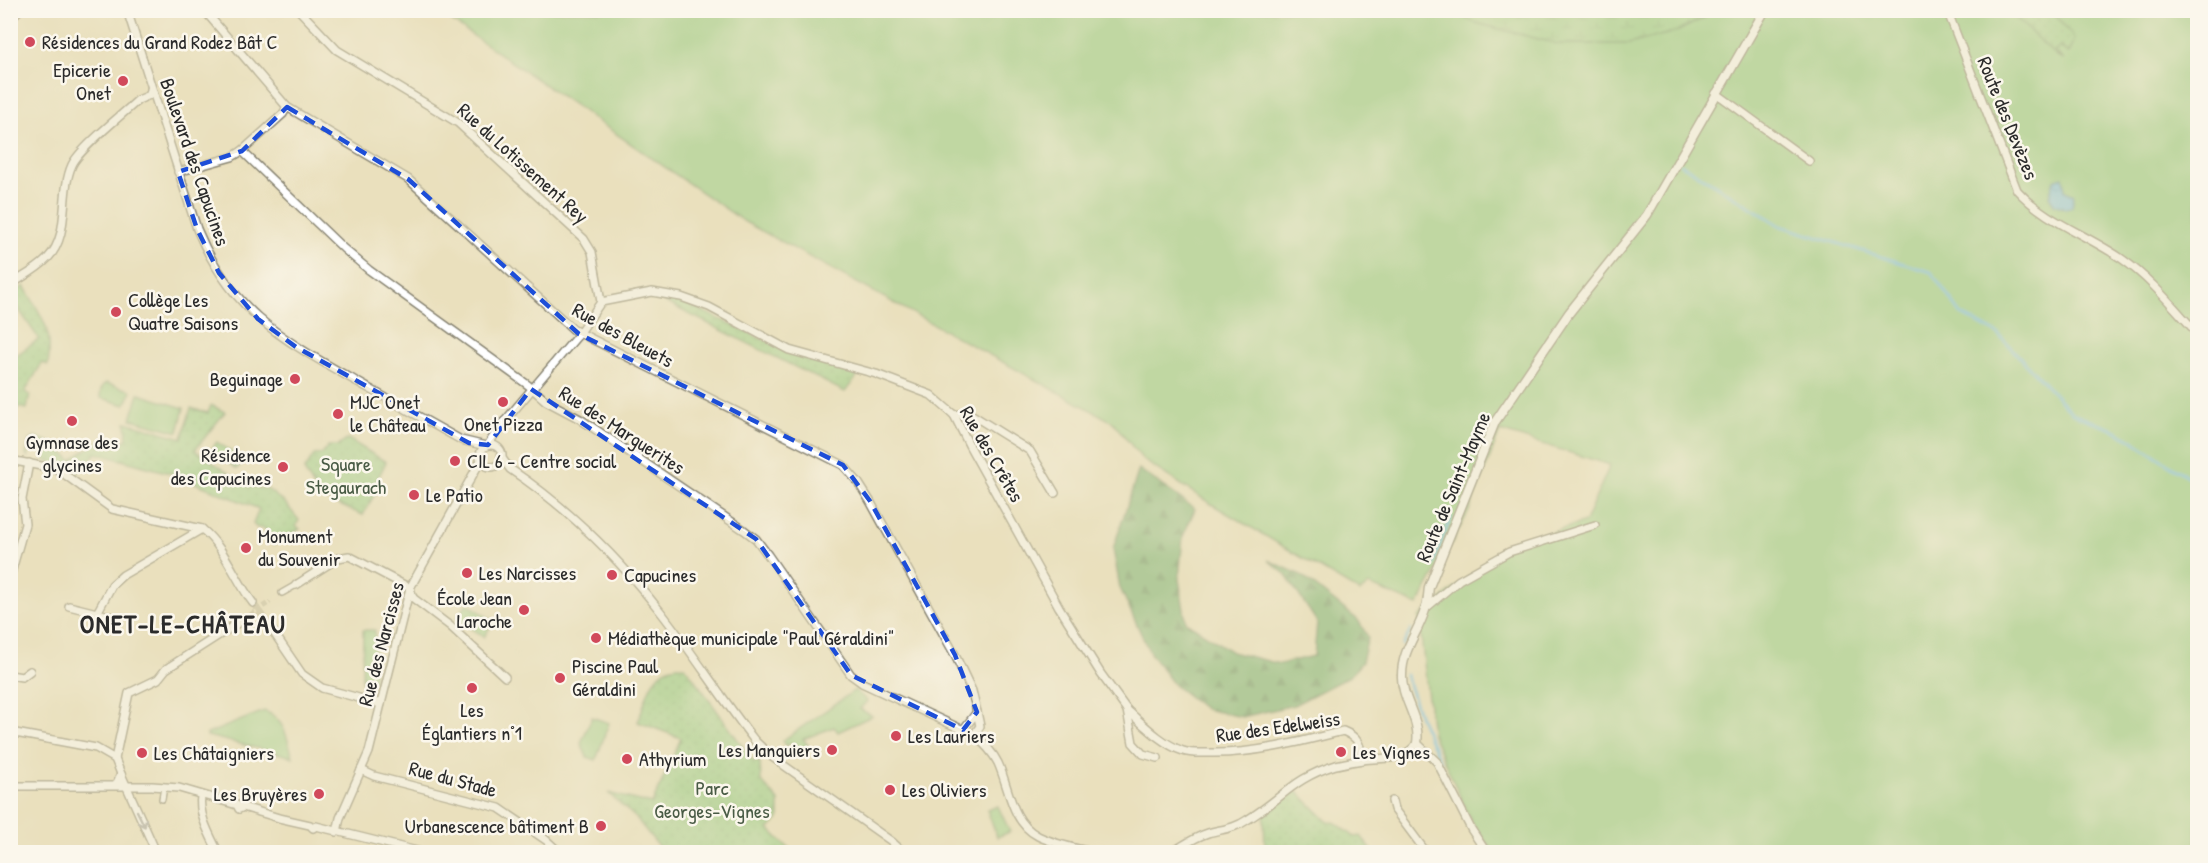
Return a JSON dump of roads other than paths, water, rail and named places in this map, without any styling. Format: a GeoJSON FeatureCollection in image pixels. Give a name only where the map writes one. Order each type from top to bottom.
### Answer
{"type":"FeatureCollection","features":[{"type":"Feature","properties":{"kind":"main road"},"geometry":{"type":"LineString","coordinates":[[10,17],[18,10]]}},
{"type":"Feature","properties":{"kind":"street","name":"Boulevard des Capucines"},"geometry":{"type":"LineString","coordinates":[[127,10],[197,229],[212,261],[232,291],[258,319],[296,347],[469,443],[490,446]]}},
{"type":"Feature","properties":{"kind":"street","name":"Rue des Bleuets"},"geometry":{"type":"LineString","coordinates":[[204,10],[287,107],[408,179],[554,314],[579,334],[843,465],[858,482],[870,501],[955,655],[972,691],[977,712],[980,726],[974,735]]}},
{"type":"Feature","properties":{"kind":"street","name":"Rue du Lotissement Rey"},"geometry":{"type":"LineString","coordinates":[[299,10],[337,50],[458,123],[584,239],[592,252],[601,302]]}},
{"type":"Feature","properties":{"kind":"street","name":"Route de Saint-Mayme"},"geometry":{"type":"LineString","coordinates":[[1417,743],[1419,732],[1403,689],[1401,675],[1407,648],[1426,608],[1429,587],[1495,422],[1569,313],[1647,214],[1765,10]]}},
{"type":"Feature","properties":{"kind":"street","name":"Route des Devèzes"},"geometry":{"type":"LineString","coordinates":[[1947,10],[2017,190],[2030,204],[2054,221],[2121,258],[2143,275],[2198,334]]}},
{"type":"Feature","properties":{"kind":"street"},"geometry":{"type":"LineString","coordinates":[[10,285],[48,258],[57,245],[62,225],[67,178],[75,160],[138,100],[150,95],[151,87]]}},
{"type":"Feature","properties":{"kind":"street"},"geometry":{"type":"LineString","coordinates":[[1716,93],[1809,161]]}},
{"type":"Feature","properties":{"kind":"street"},"geometry":{"type":"LineString","coordinates":[[178,172],[232,157],[242,151],[283,114],[287,107]]}},
{"type":"Feature","properties":{"kind":"street","name":"Rue des Marguerites"},"geometry":{"type":"LineString","coordinates":[[242,151],[369,270],[546,401],[579,420],[756,539],[851,675],[862,683],[974,735]]}},
{"type":"Feature","properties":{"kind":"street","name":"Rue des Crêtes"},"geometry":{"type":"LineString","coordinates":[[601,302],[652,292],[681,297],[709,307],[789,350],[876,374],[931,395],[954,415],[1059,607],[1101,674],[1127,710],[1150,730]]}},
{"type":"Feature","properties":{"kind":"street"},"geometry":{"type":"LineString","coordinates":[[510,469],[491,466],[481,459],[482,450],[490,446],[496,433],[579,334],[601,302]]}},
{"type":"Feature","properties":{"kind":"street"},"geometry":{"type":"LineString","coordinates":[[954,415],[969,413],[1030,451],[1054,493]]}},
{"type":"Feature","properties":{"kind":"street","name":"Boulevard des Capucines"},"geometry":{"type":"LineString","coordinates":[[469,443],[481,459]]}},
{"type":"Feature","properties":{"kind":"street"},"geometry":{"type":"LineString","coordinates":[[490,446],[501,452],[501,457],[510,469],[580,526],[628,573],[661,613],[755,741],[772,757],[878,831],[903,852]]}},
{"type":"Feature","properties":{"kind":"street"},"geometry":{"type":"LineString","coordinates":[[491,466],[501,457]]}},
{"type":"Feature","properties":{"kind":"street","name":"Rue des Narcisses"},"geometry":{"type":"LineString","coordinates":[[337,832],[340,818],[369,752],[410,588],[465,486],[476,473],[481,459]]}},
{"type":"Feature","properties":{"kind":"street"},"geometry":{"type":"LineString","coordinates":[[10,460],[57,469],[112,509],[202,529],[213,538],[242,589],[253,603]]}},
{"type":"Feature","properties":{"kind":"street"},"geometry":{"type":"LineString","coordinates":[[10,577],[25,524],[22,500],[29,463]]}},
{"type":"Feature","properties":{"kind":"street","name":"Rue des Narcisses"},"geometry":{"type":"LineString","coordinates":[[476,473],[491,466]]}},
{"type":"Feature","properties":{"kind":"street"},"geometry":{"type":"LineString","coordinates":[[1426,608],[1459,580],[1509,552],[1595,525]]}},
{"type":"Feature","properties":{"kind":"street"},"geometry":{"type":"LineString","coordinates":[[97,613],[112,585],[123,575],[202,529]]}},
{"type":"Feature","properties":{"kind":"street"},"geometry":{"type":"LineString","coordinates":[[282,593],[338,558],[350,556],[410,588],[413,598],[450,626],[505,677]]}},
{"type":"Feature","properties":{"kind":"street"},"geometry":{"type":"LineString","coordinates":[[69,606],[113,617]]}},
{"type":"Feature","properties":{"kind":"street"},"geometry":{"type":"LineString","coordinates":[[156,852],[115,759],[129,693],[158,679],[166,669],[244,619]]}},
{"type":"Feature","properties":{"kind":"street"},"geometry":{"type":"LineString","coordinates":[[270,627],[302,674],[322,688],[381,704]]}},
{"type":"Feature","properties":{"kind":"street"},"geometry":{"type":"LineString","coordinates":[[10,675],[21,678],[30,671]]}},
{"type":"Feature","properties":{"kind":"street","name":"Rue des Crêtes"},"geometry":{"type":"LineString","coordinates":[[1127,710],[1132,743],[1143,754],[1158,758]]}},
{"type":"Feature","properties":{"kind":"street"},"geometry":{"type":"LineString","coordinates":[[963,730],[977,712]]}},
{"type":"Feature","properties":{"kind":"street","name":"Rue des Edelweiss"},"geometry":{"type":"LineString","coordinates":[[1150,730],[1180,750],[1189,753],[1230,753],[1263,749],[1342,731],[1351,734],[1359,742],[1364,759]]}},
{"type":"Feature","properties":{"kind":"street"},"geometry":{"type":"LineString","coordinates":[[10,732],[96,748],[115,759]]}},
{"type":"Feature","properties":{"kind":"street"},"geometry":{"type":"LineString","coordinates":[[974,735],[987,746],[997,762],[1013,807],[1025,825],[1036,835],[1092,852]]}},
{"type":"Feature","properties":{"kind":"street"},"geometry":{"type":"LineString","coordinates":[[1172,852],[1194,838],[1232,828],[1248,820],[1312,773],[1364,759],[1399,757],[1413,749],[1417,743],[1426,749],[1437,762],[1471,829],[1486,852]]}},
{"type":"Feature","properties":{"kind":"street","name":"Rue du Stade"},"geometry":{"type":"LineString","coordinates":[[361,770],[374,776],[499,808],[546,840],[559,852]]}},
{"type":"Feature","properties":{"kind":"street"},"geometry":{"type":"LineString","coordinates":[[116,785],[121,774]]}},
{"type":"Feature","properties":{"kind":"street"},"geometry":{"type":"LineString","coordinates":[[10,786],[126,785],[173,788],[178,792],[182,790],[421,852]]}},
{"type":"Feature","properties":{"kind":"street"},"geometry":{"type":"LineString","coordinates":[[162,799],[164,787]]}},
{"type":"Feature","properties":{"kind":"street"},"geometry":{"type":"LineString","coordinates":[[201,796],[204,820],[218,852]]}},
{"type":"Feature","properties":{"kind":"street"},"geometry":{"type":"LineString","coordinates":[[1392,801],[1394,809],[1426,852]]}},
{"type":"Feature","properties":{"kind":"water"},"geometry":{"type":"Polygon","coordinates":[[[2063,177],[2065,191],[2074,195],[2072,207],[2066,209],[2054,204],[2049,196],[2054,180],[2063,177]]]}},
{"type":"Feature","properties":{"kind":"waterway"},"geometry":{"type":"LineString","coordinates":[[1681,164],[1781,226],[1931,272],[1961,314],[1998,334],[2073,414],[2119,432],[2193,480],[2198,487]]}},
{"type":"Feature","properties":{"kind":"waterway"},"geometry":{"type":"LineString","coordinates":[[1433,565],[1451,517]]}},
{"type":"Feature","properties":{"kind":"waterway"},"geometry":{"type":"LineString","coordinates":[[1403,645],[1411,630]]}},
{"type":"Feature","properties":{"kind":"waterway"},"geometry":{"type":"LineString","coordinates":[[1406,675],[1420,718],[1440,762]]}},
{"type":"Feature","properties":{"kind":"tunnel"},"geometry":{"type":"LineString","coordinates":[[244,619],[270,602]]}},
{"type":"Feature","properties":{"kind":"tunnel"},"geometry":{"type":"LineString","coordinates":[[253,603],[270,627]]}},
{"type":"Feature","properties":{"kind":"place","name":"Résidences du Grand Rodez Bât C"},"geometry":{"type":"Point","coordinates":[30,42]}},
{"type":"Feature","properties":{"kind":"place","name":"Epicerie Onet"},"geometry":{"type":"Point","coordinates":[123,81]}},
{"type":"Feature","properties":{"kind":"place","name":"Collège Les Quatre Saisons"},"geometry":{"type":"Point","coordinates":[116,312]}},
{"type":"Feature","properties":{"kind":"place","name":"Beguinage"},"geometry":{"type":"Point","coordinates":[295,379]}},
{"type":"Feature","properties":{"kind":"place","name":"Onet Pizza"},"geometry":{"type":"Point","coordinates":[503,402]}},
{"type":"Feature","properties":{"kind":"place","name":"MJC Onet le Château"},"geometry":{"type":"Point","coordinates":[338,414]}},
{"type":"Feature","properties":{"kind":"place","name":"Gymnase des glycines"},"geometry":{"type":"Point","coordinates":[72,421]}},
{"type":"Feature","properties":{"kind":"place","name":"CIL 6 - Centre social"},"geometry":{"type":"Point","coordinates":[455,461]}},
{"type":"Feature","properties":{"kind":"place","name":"Résidence des Capucines"},"geometry":{"type":"Point","coordinates":[283,467]}},
{"type":"Feature","properties":{"kind":"place","name":"Le Patio"},"geometry":{"type":"Point","coordinates":[414,495]}},
{"type":"Feature","properties":{"kind":"place","name":"Monument du Souvenir"},"geometry":{"type":"Point","coordinates":[246,548]}},
{"type":"Feature","properties":{"kind":"place","name":"Les Narcisses"},"geometry":{"type":"Point","coordinates":[467,573]}},
{"type":"Feature","properties":{"kind":"place","name":"Capucines"},"geometry":{"type":"Point","coordinates":[612,575]}},
{"type":"Feature","properties":{"kind":"place","name":"École Jean Laroche"},"geometry":{"type":"Point","coordinates":[524,610]}},
{"type":"Feature","properties":{"kind":"place","name":"Médiathèque municipale \"Paul Géraldini\""},"geometry":{"type":"Point","coordinates":[596,638]}},
{"type":"Feature","properties":{"kind":"place","name":"Piscine Paul Géraldini"},"geometry":{"type":"Point","coordinates":[560,678]}},
{"type":"Feature","properties":{"kind":"place","name":"Les Églantiers n°1"},"geometry":{"type":"Point","coordinates":[472,688]}},
{"type":"Feature","properties":{"kind":"place","name":"Les Lauriers"},"geometry":{"type":"Point","coordinates":[896,736]}},
{"type":"Feature","properties":{"kind":"place","name":"Les Manguiers"},"geometry":{"type":"Point","coordinates":[832,750]}},
{"type":"Feature","properties":{"kind":"place","name":"Les Vignes"},"geometry":{"type":"Point","coordinates":[1341,752]}},
{"type":"Feature","properties":{"kind":"place","name":"Les Châtaigniers"},"geometry":{"type":"Point","coordinates":[142,753]}},
{"type":"Feature","properties":{"kind":"place","name":"Athyrium"},"geometry":{"type":"Point","coordinates":[627,759]}},
{"type":"Feature","properties":{"kind":"place","name":"Les Oliviers"},"geometry":{"type":"Point","coordinates":[890,790]}},
{"type":"Feature","properties":{"kind":"place","name":"Les Bruyères"},"geometry":{"type":"Point","coordinates":[319,794]}},
{"type":"Feature","properties":{"kind":"place","name":"Urbanescence bâtiment B"},"geometry":{"type":"Point","coordinates":[601,826]}},
{"type":"Feature","properties":{"kind":"district","name":"ONET-LE-CHÂTEAU"},"geometry":{"type":"Point","coordinates":[183,624]}},
{"type":"Feature","properties":{"kind":"park label","name":"Square Stegaurach"},"geometry":{"type":"Point","coordinates":[346,476]}},
{"type":"Feature","properties":{"kind":"park label","name":"Parc Georges-Vignes"},"geometry":{"type":"Point","coordinates":[712,800]}}]}
